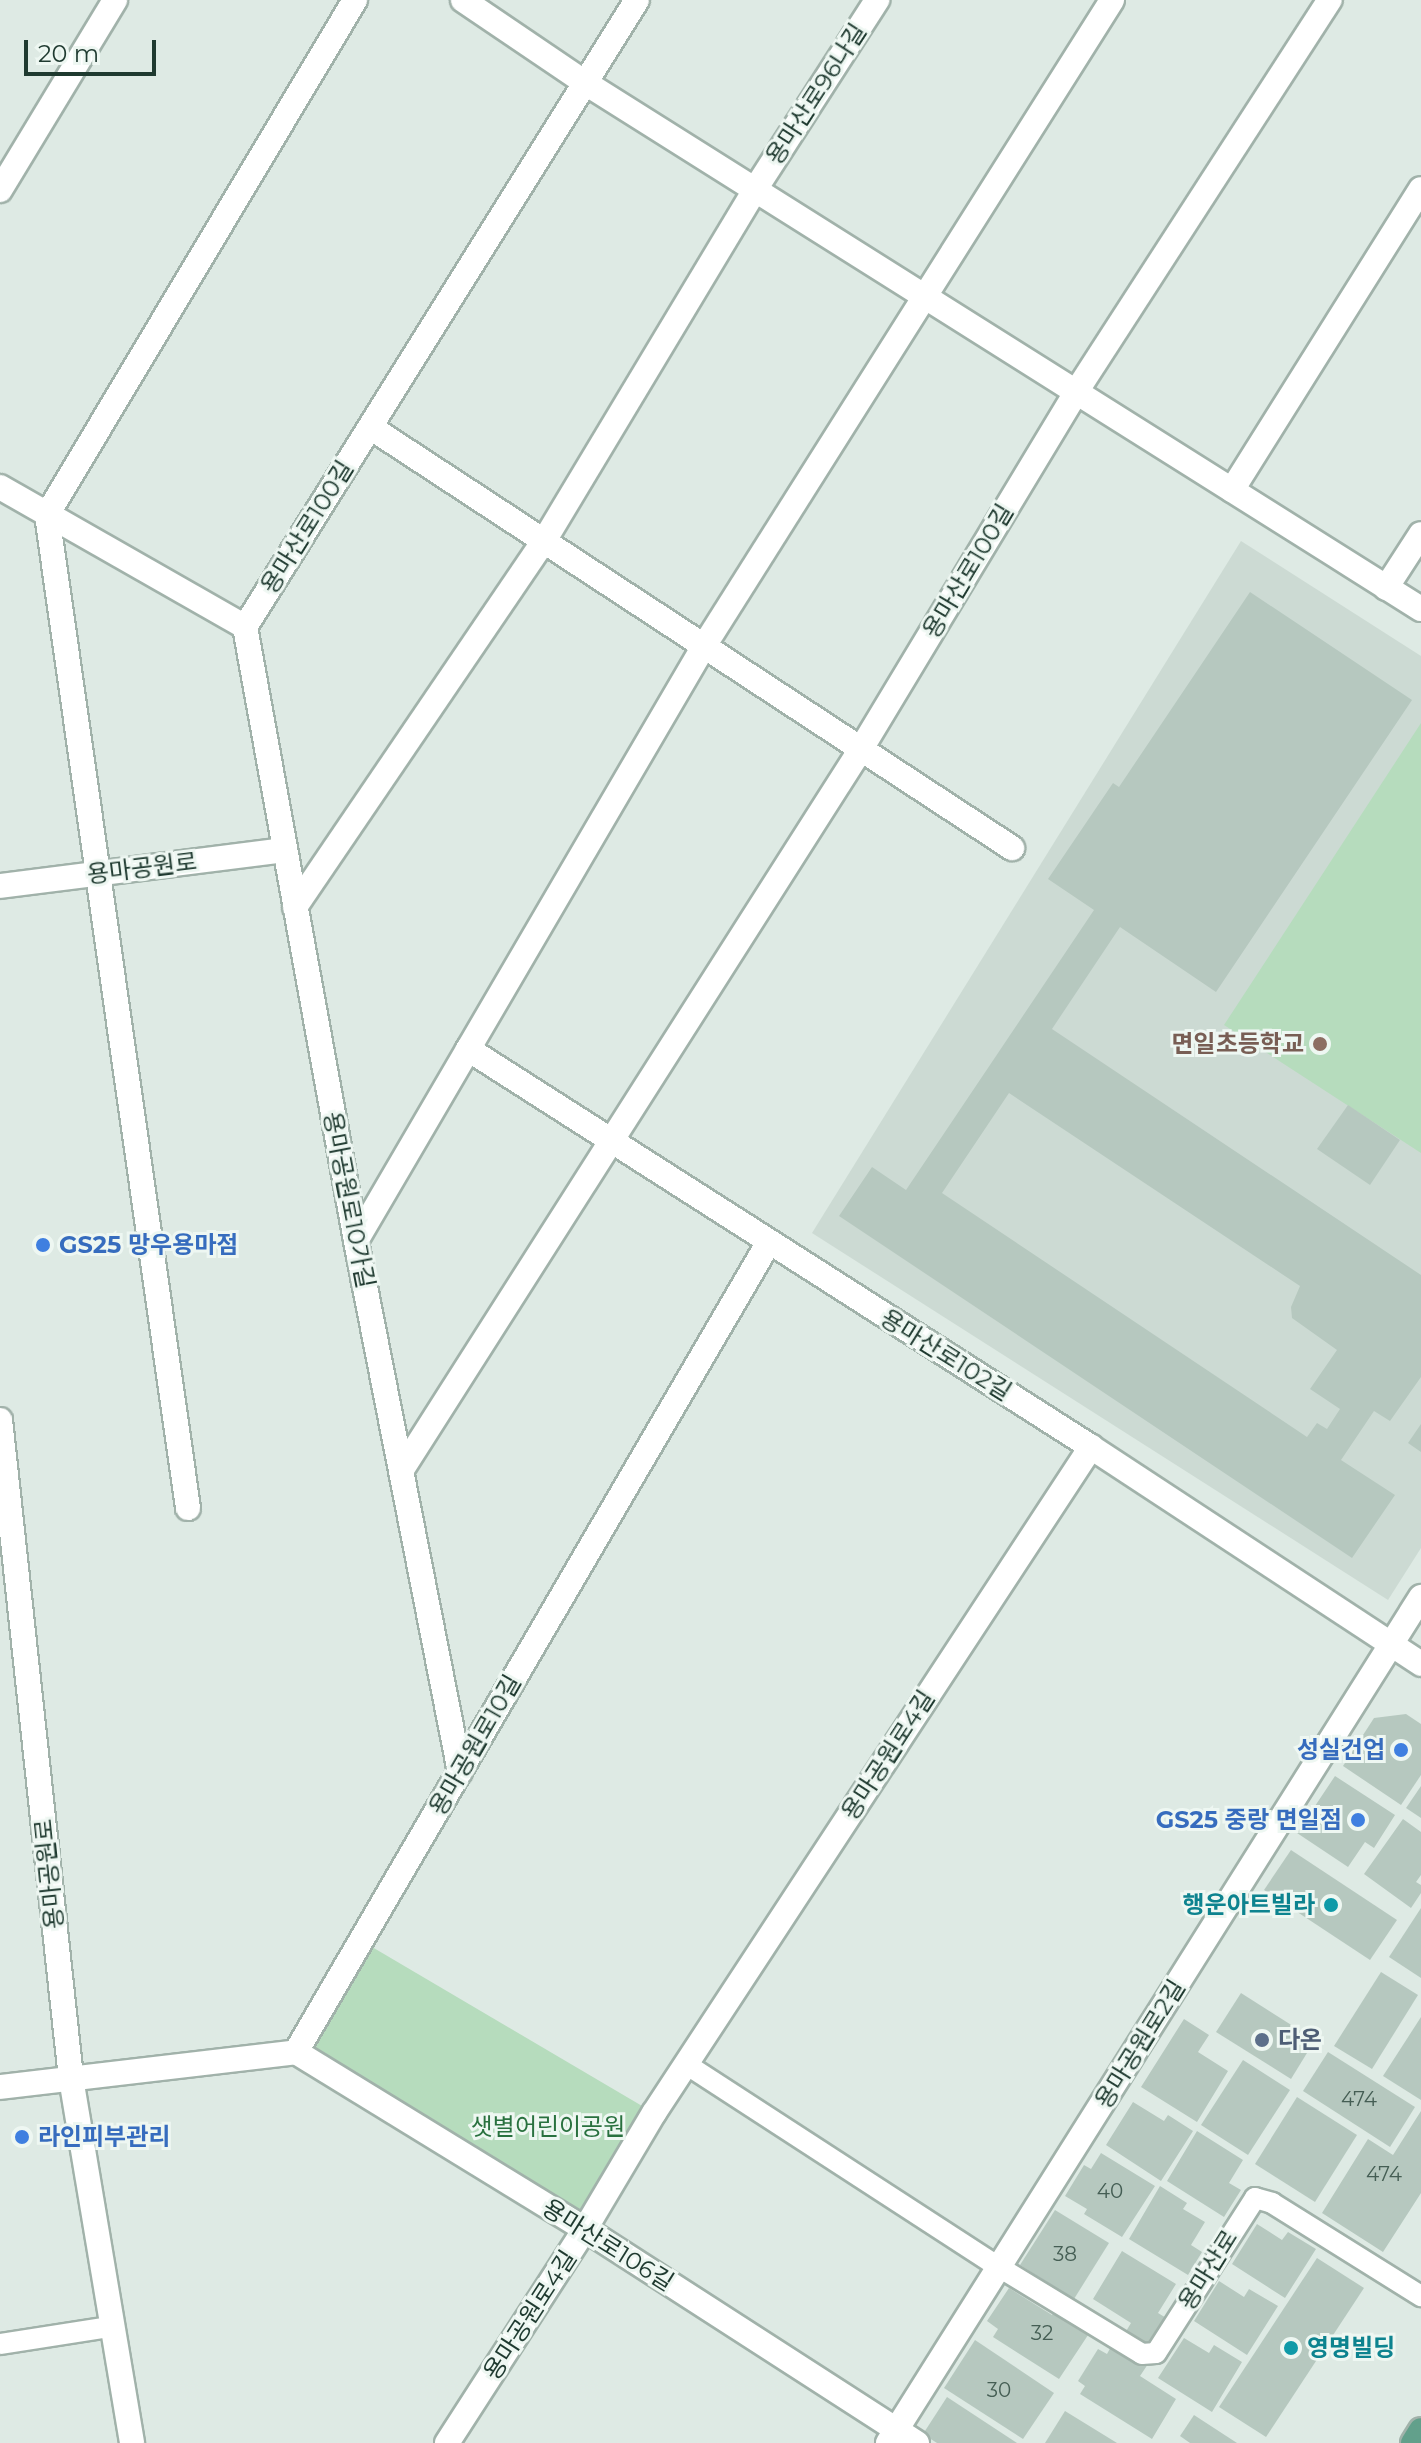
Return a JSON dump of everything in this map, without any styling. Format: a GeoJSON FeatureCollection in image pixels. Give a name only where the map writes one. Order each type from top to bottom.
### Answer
{"type":"FeatureCollection","features":[{"type":"Feature","properties":{"kind":"main road"},"geometry":{"type":"LineString","coordinates":[[1413,2443],[1421,2430]]}},
{"type":"Feature","properties":{"kind":"street"},"geometry":{"type":"LineString","coordinates":[[0,190],[115,0]]}},
{"type":"Feature","properties":{"kind":"street"},"geometry":{"type":"LineString","coordinates":[[188,1508],[47,515],[355,0]]}},
{"type":"Feature","properties":{"kind":"street"},"geometry":{"type":"LineString","coordinates":[[463,0],[584,82],[1421,609]]}},
{"type":"Feature","properties":{"kind":"street","name":"용마산로100길"},"geometry":{"type":"LineString","coordinates":[[245,627],[637,0]]}},
{"type":"Feature","properties":{"kind":"street","name":"용마산로96나길"},"geometry":{"type":"LineString","coordinates":[[756,188],[877,0]]}},
{"type":"Feature","properties":{"kind":"street"},"geometry":{"type":"LineString","coordinates":[[356,1241],[704,646],[1112,0]]}},
{"type":"Feature","properties":{"kind":"street","name":"용마산로100길"},"geometry":{"type":"LineString","coordinates":[[401,1471],[861,749],[1076,392],[1330,0]]}},
{"type":"Feature","properties":{"kind":"street"},"geometry":{"type":"LineString","coordinates":[[295,907],[544,541],[756,188]]}},
{"type":"Feature","properties":{"kind":"street"},"geometry":{"type":"LineString","coordinates":[[1232,490],[1421,189]]}},
{"type":"Feature","properties":{"kind":"street"},"geometry":{"type":"LineString","coordinates":[[370,427],[1012,848]]}},
{"type":"Feature","properties":{"kind":"street"},"geometry":{"type":"LineString","coordinates":[[0,487],[245,627]]}},
{"type":"Feature","properties":{"kind":"street"},"geometry":{"type":"LineString","coordinates":[[1386,588],[1421,534]]}},
{"type":"Feature","properties":{"kind":"street","name":"용마공원로10가길"},"geometry":{"type":"LineString","coordinates":[[245,627],[356,1241],[460,1772]]}},
{"type":"Feature","properties":{"kind":"street","name":"용마공원로"},"geometry":{"type":"LineString","coordinates":[[0,886],[285,850]]}},
{"type":"Feature","properties":{"kind":"street","name":"용마산로102길"},"geometry":{"type":"LineString","coordinates":[[468,1049],[1091,1447],[1421,1664]]}},
{"type":"Feature","properties":{"kind":"street","name":"용마공원로10길"},"geometry":{"type":"LineString","coordinates":[[296,2052],[769,1242]]}},
{"type":"Feature","properties":{"kind":"street","name":"용마공원로"},"geometry":{"type":"LineString","coordinates":[[0,1420],[71,2078],[110,2327],[132,2443]]}},
{"type":"Feature","properties":{"kind":"street","name":"용마공원로4길"},"geometry":{"type":"LineString","coordinates":[[447,2443],[585,2229],[686,2064],[1091,1447]]}},
{"type":"Feature","properties":{"kind":"street"},"geometry":{"type":"LineString","coordinates":[[1391,1645],[1421,1597]]}},
{"type":"Feature","properties":{"kind":"street","name":"용마공원로2길"},"geometry":{"type":"LineString","coordinates":[[901,2439],[999,2267],[1391,1645]]}},
{"type":"Feature","properties":{"kind":"street"},"geometry":{"type":"LineString","coordinates":[[0,2087],[296,2052]]}},
{"type":"Feature","properties":{"kind":"street","name":"용마산로106길"},"geometry":{"type":"LineString","coordinates":[[296,2052],[585,2229],[901,2439]]}},
{"type":"Feature","properties":{"kind":"lane"},"geometry":{"type":"LineString","coordinates":[[686,2064],[999,2267]]}},
{"type":"Feature","properties":{"kind":"lane","name":"용마산로"},"geometry":{"type":"LineString","coordinates":[[999,2267],[1142,2354],[1150,2355],[1156,2353],[1249,2202],[1263,2199],[1421,2296]]}},
{"type":"Feature","properties":{"kind":"lane"},"geometry":{"type":"LineString","coordinates":[[0,2344],[110,2327]]}},
{"type":"Feature","properties":{"kind":"shaded area"},"geometry":{"type":"Polygon","coordinates":[[[1241,541],[1421,656],[1421,1548],[1388,1600],[812,1233],[1241,541]]]}},
{"type":"Feature","properties":{"kind":"green space"},"geometry":{"type":"Polygon","coordinates":[[[1421,723],[1421,1153],[1224,1025],[1421,723]]]}},
{"type":"Feature","properties":{"kind":"green space","name":"샛별어린이공원"},"geometry":{"type":"Polygon","coordinates":[[[367,1944],[654,2113],[581,2225],[302,2053],[367,1944]]]}},
{"type":"Feature","properties":{"kind":"building"},"geometry":{"type":"Polygon","coordinates":[[[1250,592],[1412,700],[1216,992],[1120,927],[1052,1029],[1421,1275],[1421,1377],[1390,1421],[1374,1411],[1341,1460],[1395,1495],[1352,1558],[839,1216],[872,1167],[906,1190],[1094,910],[1048,879],[1113,783],[1119,787],[1250,592]],[[1009,1093],[942,1193],[1307,1437],[1317,1423],[1327,1429],[1340,1409],[1310,1389],[1337,1350],[1292,1318],[1291,1307],[1300,1286],[1009,1093]]]}},
{"type":"Feature","properties":{"kind":"building"},"geometry":{"type":"Polygon","coordinates":[[[1348,1105],[1400,1140],[1370,1185],[1317,1149],[1348,1105]]]}},
{"type":"Feature","properties":{"kind":"building"},"geometry":{"type":"Polygon","coordinates":[[[1421,1424],[1421,1452],[1408,1443],[1421,1424]]]}},
{"type":"Feature","properties":{"kind":"building"},"geometry":{"type":"Polygon","coordinates":[[[1406,1714],[1421,1724],[1421,1775],[1401,1805],[1343,1766],[1374,1718],[1406,1714]]]}},
{"type":"Feature","properties":{"kind":"building"},"geometry":{"type":"Polygon","coordinates":[[[1335,1776],[1395,1815],[1374,1848],[1365,1842],[1348,1867],[1297,1833],[1335,1776]]]}},
{"type":"Feature","properties":{"kind":"building"},"geometry":{"type":"Polygon","coordinates":[[[1421,1786],[1421,1818],[1406,1808],[1421,1786]]]}},
{"type":"Feature","properties":{"kind":"building"},"geometry":{"type":"Polygon","coordinates":[[[1403,1819],[1421,1832],[1421,1875],[1416,1882],[1421,1885],[1421,1893],[1411,1908],[1364,1874],[1403,1819]]]}},
{"type":"Feature","properties":{"kind":"building","name":"행운아트빌라"},"geometry":{"type":"Polygon","coordinates":[[[1291,1850],[1397,1920],[1370,1960],[1264,1890],[1291,1850]]]}},
{"type":"Feature","properties":{"kind":"building"},"geometry":{"type":"Polygon","coordinates":[[[1421,1908],[1421,1978],[1389,1957],[1421,1908]]]}},
{"type":"Feature","properties":{"kind":"building"},"geometry":{"type":"Polygon","coordinates":[[[1381,1972],[1418,1995],[1372,2069],[1334,2046],[1381,1972]]]}},
{"type":"Feature","properties":{"kind":"building"},"geometry":{"type":"Polygon","coordinates":[[[1241,1993],[1315,2040],[1291,2079],[1216,2032],[1241,1993]]]}},
{"type":"Feature","properties":{"kind":"building"},"geometry":{"type":"Polygon","coordinates":[[[1421,2017],[1421,2100],[1383,2076],[1421,2017]]]}},
{"type":"Feature","properties":{"kind":"building"},"geometry":{"type":"Polygon","coordinates":[[[1184,2019],[1209,2035],[1198,2052],[1228,2071],[1197,2122],[1141,2087],[1184,2019]]]}},
{"type":"Feature","properties":{"kind":"building"},"geometry":{"type":"Polygon","coordinates":[[[1328,2052],[1415,2107],[1390,2147],[1303,2091],[1328,2052]]]}},
{"type":"Feature","properties":{"kind":"building"},"geometry":{"type":"Polygon","coordinates":[[[1243,2060],[1290,2090],[1248,2155],[1201,2125],[1243,2060]]]}},
{"type":"Feature","properties":{"kind":"building"},"geometry":{"type":"Polygon","coordinates":[[[1297,2097],[1357,2135],[1315,2202],[1255,2164],[1297,2097]]]}},
{"type":"Feature","properties":{"kind":"building"},"geometry":{"type":"Polygon","coordinates":[[[1133,2102],[1164,2121],[1168,2115],[1193,2131],[1161,2181],[1106,2145],[1133,2102]]]}},
{"type":"Feature","properties":{"kind":"building"},"geometry":{"type":"Polygon","coordinates":[[[1421,2111],[1421,2193],[1383,2252],[1322,2213],[1368,2139],[1393,2155],[1421,2111]]]}},
{"type":"Feature","properties":{"kind":"building"},"geometry":{"type":"Polygon","coordinates":[[[1197,2131],[1243,2160],[1229,2183],[1241,2190],[1224,2217],[1167,2181],[1197,2131]]]}},
{"type":"Feature","properties":{"kind":"building"},"geometry":{"type":"Polygon","coordinates":[[[1101,2153],[1155,2186],[1122,2237],[1084,2214],[1087,2209],[1065,2196],[1084,2165],[1091,2169],[1101,2153]]]}},
{"type":"Feature","properties":{"kind":"building"},"geometry":{"type":"Polygon","coordinates":[[[1160,2186],[1187,2203],[1183,2209],[1205,2222],[1191,2245],[1202,2252],[1188,2275],[1129,2239],[1160,2186]]]}},
{"type":"Feature","properties":{"kind":"building"},"geometry":{"type":"Polygon","coordinates":[[[1055,2210],[1109,2243],[1074,2299],[1020,2265],[1055,2210]]]}},
{"type":"Feature","properties":{"kind":"building"},"geometry":{"type":"Polygon","coordinates":[[[1257,2224],[1282,2240],[1288,2232],[1316,2249],[1285,2298],[1232,2264],[1257,2224]]]}},
{"type":"Feature","properties":{"kind":"building"},"geometry":{"type":"Polygon","coordinates":[[[1122,2251],[1176,2284],[1158,2313],[1168,2319],[1150,2348],[1125,2333],[1131,2323],[1093,2299],[1122,2251]]]}},
{"type":"Feature","properties":{"kind":"building","name":"영명빌딩"},"geometry":{"type":"Polygon","coordinates":[[[1317,2258],[1364,2288],[1266,2437],[1219,2407],[1317,2258]]]}},
{"type":"Feature","properties":{"kind":"building"},"geometry":{"type":"Polygon","coordinates":[[[1219,2281],[1244,2297],[1249,2289],[1278,2306],[1247,2355],[1194,2321],[1219,2281]]]}},
{"type":"Feature","properties":{"kind":"building"},"geometry":{"type":"Polygon","coordinates":[[[1009,2288],[1052,2315],[1058,2306],[1092,2329],[1059,2379],[993,2337],[998,2329],[987,2321],[1009,2288]]]}},
{"type":"Feature","properties":{"kind":"building"},"geometry":{"type":"Polygon","coordinates":[[[1184,2338],[1209,2353],[1214,2345],[1242,2362],[1212,2412],[1158,2378],[1184,2338]]]}},
{"type":"Feature","properties":{"kind":"building"},"geometry":{"type":"Polygon","coordinates":[[[975,2340],[1054,2393],[1023,2439],[944,2388],[975,2340]]]}},
{"type":"Feature","properties":{"kind":"building"},"geometry":{"type":"Polygon","coordinates":[[[1113,2343],[1148,2364],[1140,2376],[1176,2399],[1152,2439],[1080,2394],[1085,2386],[1078,2381],[1098,2349],[1107,2354],[1113,2343]]]}},
{"type":"Feature","properties":{"kind":"building"},"geometry":{"type":"Polygon","coordinates":[[[947,2397],[1017,2443],[937,2443],[923,2434],[947,2397]]]}},
{"type":"Feature","properties":{"kind":"building"},"geometry":{"type":"Polygon","coordinates":[[[1065,2411],[1117,2443],[1045,2443],[1065,2411]]]}},
{"type":"Feature","properties":{"kind":"building"},"geometry":{"type":"Polygon","coordinates":[[[1194,2415],[1237,2443],[1190,2443],[1180,2436],[1194,2415]]]}},
{"type":"Feature","properties":{"kind":"place","name":"면일초등학교"},"geometry":{"type":"Point","coordinates":[1320,1044]}},
{"type":"Feature","properties":{"kind":"place","name":"GS25 망우용마점"},"geometry":{"type":"Point","coordinates":[43,1245]}},
{"type":"Feature","properties":{"kind":"place","name":"성실건업"},"geometry":{"type":"Point","coordinates":[1401,1750]}},
{"type":"Feature","properties":{"kind":"place","name":"GS25 중랑 면일점"},"geometry":{"type":"Point","coordinates":[1358,1820]}},
{"type":"Feature","properties":{"kind":"place","name":"행운아트빌라"},"geometry":{"type":"Point","coordinates":[1331,1905]}},
{"type":"Feature","properties":{"kind":"place","name":"다온"},"geometry":{"type":"Point","coordinates":[1262,2040]}},
{"type":"Feature","properties":{"kind":"place","name":"라인피부관리"},"geometry":{"type":"Point","coordinates":[22,2137]}},
{"type":"Feature","properties":{"kind":"place","name":"영명빌딩"},"geometry":{"type":"Point","coordinates":[1291,2348]}}]}
